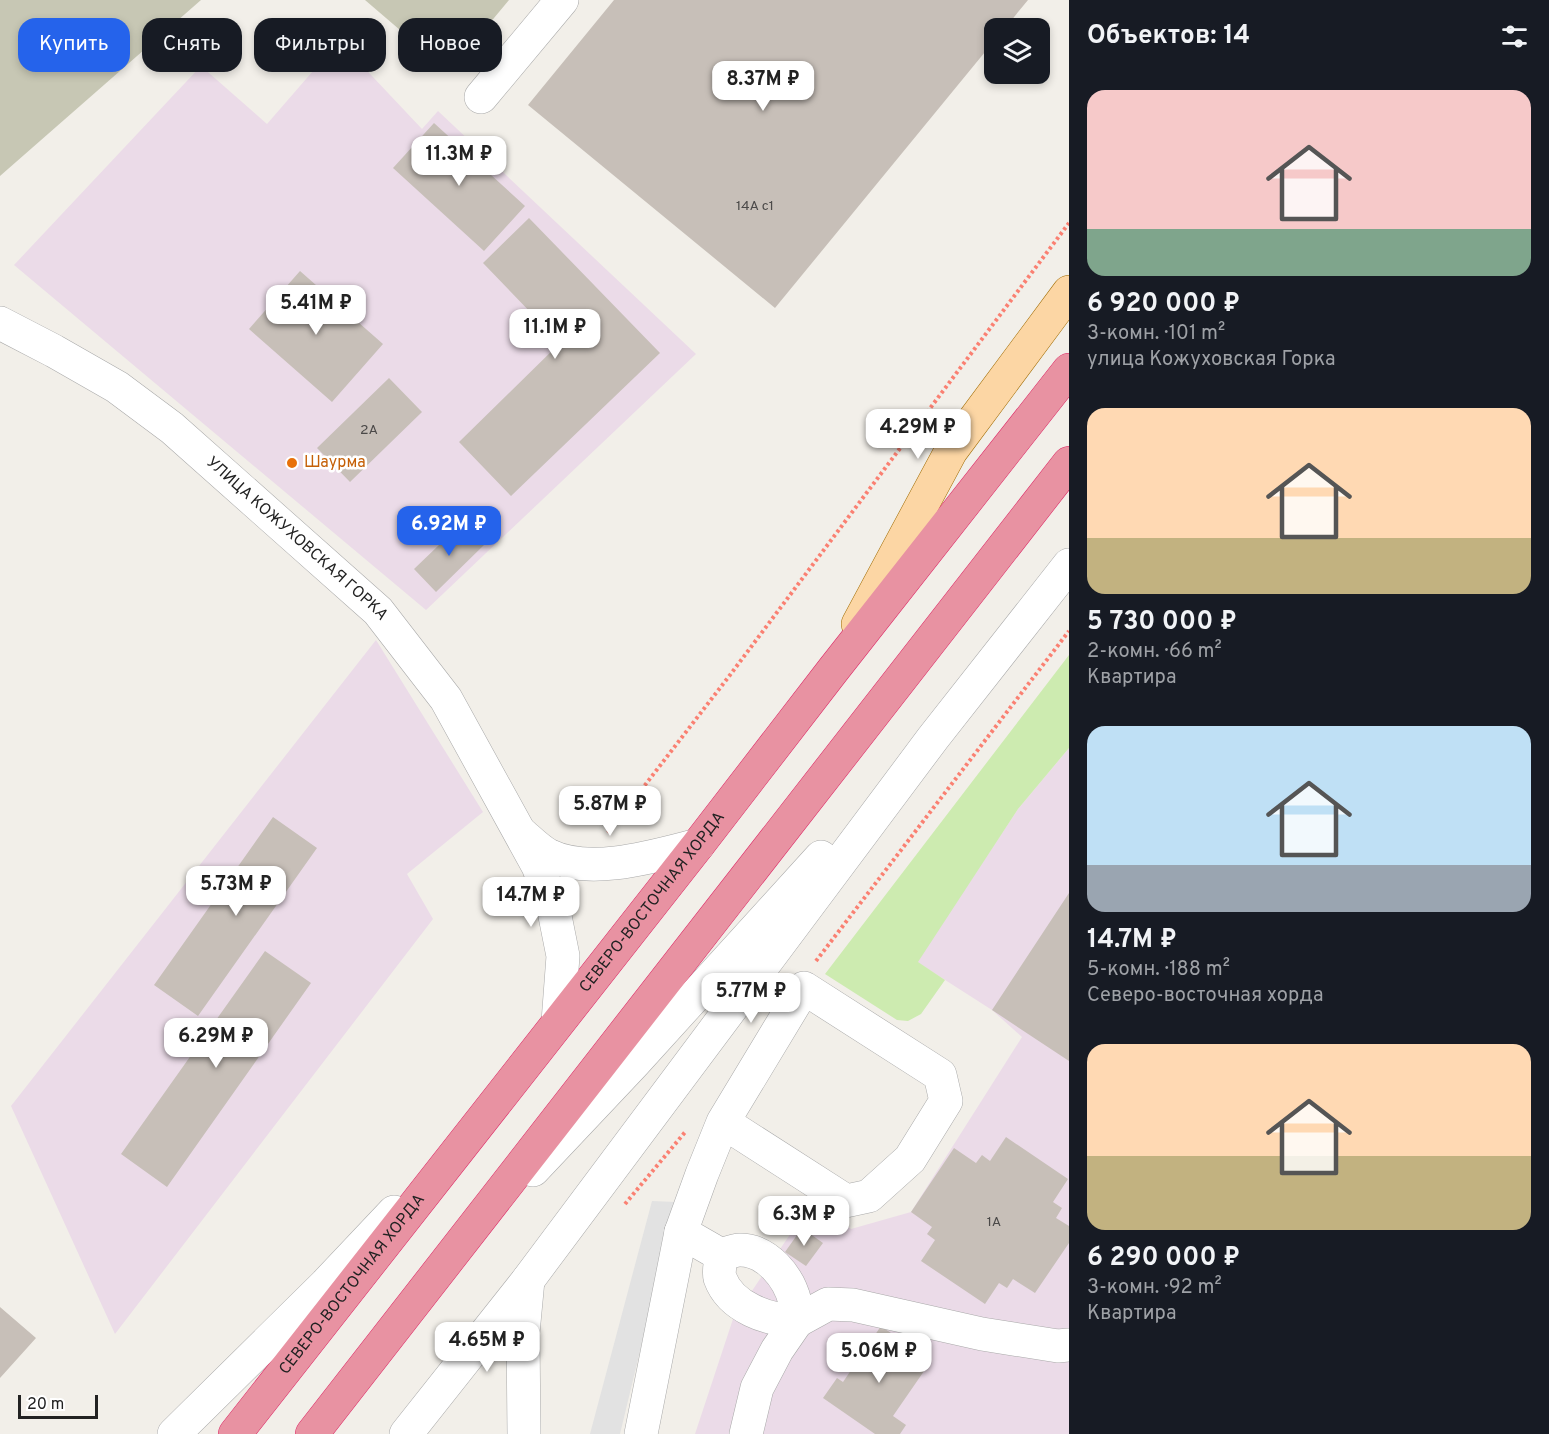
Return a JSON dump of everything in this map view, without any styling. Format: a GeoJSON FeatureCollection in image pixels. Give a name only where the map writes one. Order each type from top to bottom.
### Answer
{"type":"FeatureCollection","features":[{"type":"Feature","properties":{"kind":"highway","name":"СЕВЕРО-ВОСТОЧНАЯ ХОРДА"},"geometry":{"type":"LineString","coordinates":[[235,1434],[1069,370]]}},
{"type":"Feature","properties":{"kind":"highway"},"geometry":{"type":"LineString","coordinates":[[312,1434],[1069,463]]}},
{"type":"Feature","properties":{"kind":"main road"},"geometry":{"type":"LineString","coordinates":[[833,670],[951,452],[1069,292]]}},
{"type":"Feature","properties":{"kind":"street"},"geometry":{"type":"LineString","coordinates":[[481,98],[562,0]]}},
{"type":"Feature","properties":{"kind":"street","name":"УЛИЦА КОЖУХОВСКАЯ ГОРКА"},"geometry":{"type":"LineString","coordinates":[[0,323],[117,387],[172,428],[378,611],[446,699],[538,866],[553,906],[563,956],[558,1022]]}},
{"type":"Feature","properties":{"kind":"street"},"geometry":{"type":"LineString","coordinates":[[406,1434],[528,1281],[933,738],[1069,565]]}},
{"type":"Feature","properties":{"kind":"street"},"geometry":{"type":"LineString","coordinates":[[432,1279],[933,738]]}},
{"type":"Feature","properties":{"kind":"street"},"geometry":{"type":"LineString","coordinates":[[517,830],[548,855],[584,864],[636,861],[698,845]]}},
{"type":"Feature","properties":{"kind":"street"},"geometry":{"type":"LineString","coordinates":[[641,1434],[681,1232],[702,1174],[723,1122],[804,988],[940,1076],[946,1101],[910,1160],[869,1196],[846,1201],[723,1122]]}},
{"type":"Feature","properties":{"kind":"street"},"geometry":{"type":"LineString","coordinates":[[174,1434],[326,1284],[480,1122]]}},
{"type":"Feature","properties":{"kind":"street"},"geometry":{"type":"LineString","coordinates":[[681,1232],[721,1255],[738,1250],[756,1252],[772,1263],[790,1287],[796,1303],[797,1321]]}},
{"type":"Feature","properties":{"kind":"street"},"geometry":{"type":"LineString","coordinates":[[721,1255],[719,1276],[729,1294],[742,1305],[767,1316],[797,1321]]}},
{"type":"Feature","properties":{"kind":"street"},"geometry":{"type":"LineString","coordinates":[[524,1434],[523,1333],[528,1281]]}},
{"type":"Feature","properties":{"kind":"street"},"geometry":{"type":"LineString","coordinates":[[746,1434],[757,1388],[777,1350],[797,1321],[828,1304],[853,1305],[982,1334],[1058,1346],[1069,1345]]}},
{"type":"Feature","properties":{"kind":"path"},"geometry":{"type":"LineString","coordinates":[[601,841],[730,675],[1069,223]]}},
{"type":"Feature","properties":{"kind":"shaded area"},"geometry":{"type":"Polygon","coordinates":[[[0,0],[201,0],[180,18],[142,18],[142,52],[130,62],[130,18],[18,18],[18,72],[119,72],[0,176],[0,0]]]}},
{"type":"Feature","properties":{"kind":"shaded area"},"geometry":{"type":"Polygon","coordinates":[[[365,0],[509,0],[494,18],[398,18],[398,28],[365,0]]]}},
{"type":"Feature","properties":{"kind":"shaded area"},"geometry":{"type":"Polygon","coordinates":[[[195,72],[208,72],[267,124],[312,72],[368,72],[422,129],[438,111],[696,354],[426,610],[14,265],[195,72]]]}},
{"type":"Feature","properties":{"kind":"shaded area"},"geometry":{"type":"Polygon","coordinates":[[[376,640],[483,812],[407,874],[433,919],[115,1334],[11,1106],[376,640]]]}},
{"type":"Feature","properties":{"kind":"shaded area"},"geometry":{"type":"Polygon","coordinates":[[[1069,748],[1069,1434],[695,1434],[733,1319],[797,1224],[840,1220],[851,1229],[911,1212],[1022,1037],[992,1010],[917,962],[1018,809],[1069,748]]]}},
{"type":"Feature","properties":{"kind":"shaded area"},"geometry":{"type":"Polygon","coordinates":[[[652,1201],[676,1202],[620,1434],[590,1434],[652,1201]]]}},
{"type":"Feature","properties":{"kind":"green space"},"geometry":{"type":"Polygon","coordinates":[[[1069,655],[1069,748],[1018,809],[918,962],[945,980],[921,1014],[908,1021],[897,1020],[825,974],[1069,655]]]}},
{"type":"Feature","properties":{"kind":"building"},"geometry":{"type":"Polygon","coordinates":[[[614,0],[1028,0],[1013,18],[984,18],[984,53],[775,308],[528,105],[614,0]]]}},
{"type":"Feature","properties":{"kind":"building"},"geometry":{"type":"Polygon","coordinates":[[[434,123],[525,206],[484,251],[393,168],[434,123]]]}},
{"type":"Feature","properties":{"kind":"building"},"geometry":{"type":"Polygon","coordinates":[[[529,218],[660,353],[511,496],[459,442],[560,343],[483,263],[529,218]]]}},
{"type":"Feature","properties":{"kind":"building"},"geometry":{"type":"Polygon","coordinates":[[[300,271],[383,344],[332,402],[249,329],[300,271]]]}},
{"type":"Feature","properties":{"kind":"building"},"geometry":{"type":"Polygon","coordinates":[[[389,378],[422,412],[350,482],[317,448],[389,378]]]}},
{"type":"Feature","properties":{"kind":"building"},"geometry":{"type":"Polygon","coordinates":[[[463,522],[484,545],[436,592],[414,569],[463,522]]]}},
{"type":"Feature","properties":{"kind":"building"},"geometry":{"type":"Polygon","coordinates":[[[273,817],[317,848],[198,1016],[154,985],[273,817]]]}},
{"type":"Feature","properties":{"kind":"building"},"geometry":{"type":"Polygon","coordinates":[[[1069,893],[1069,1061],[992,1010],[1069,893]]]}},
{"type":"Feature","properties":{"kind":"building"},"geometry":{"type":"Polygon","coordinates":[[[265,951],[311,983],[167,1187],[121,1154],[265,951]]]}},
{"type":"Feature","properties":{"kind":"building"},"geometry":{"type":"Polygon","coordinates":[[[1006,1137],[1068,1179],[1053,1202],[1062,1208],[1056,1218],[1069,1226],[1069,1243],[1035,1293],[1013,1279],[1007,1288],[999,1283],[985,1304],[921,1261],[935,1240],[927,1234],[932,1227],[911,1212],[954,1148],[976,1163],[982,1155],[990,1161],[1006,1137]]]}},
{"type":"Feature","properties":{"kind":"building"},"geometry":{"type":"Polygon","coordinates":[[[802,1228],[823,1243],[806,1266],[785,1252],[802,1228]]]}},
{"type":"Feature","properties":{"kind":"building"},"geometry":{"type":"Polygon","coordinates":[[[0,1307],[36,1338],[0,1378],[0,1307]]]}},
{"type":"Feature","properties":{"kind":"building"},"geometry":{"type":"Polygon","coordinates":[[[881,1326],[931,1361],[893,1416],[906,1425],[900,1434],[875,1434],[823,1398],[837,1378],[843,1382],[881,1326]]]}},
{"type":"Feature","properties":{"kind":"place","name":"Шаурма"},"geometry":{"type":"Point","coordinates":[292,463]}}]}
